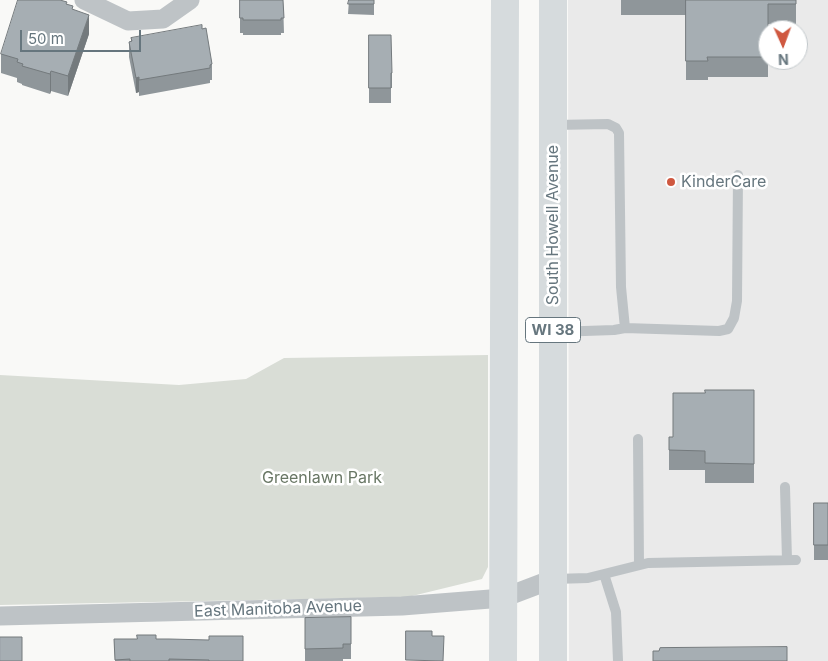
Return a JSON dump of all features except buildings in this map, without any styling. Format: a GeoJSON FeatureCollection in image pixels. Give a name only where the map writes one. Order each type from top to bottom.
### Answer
{"type":"FeatureCollection","features":[{"type":"Feature","properties":{"kind":"main road","name":"WI 38"},"geometry":{"type":"LineString","coordinates":[[503,661],[505,0]]}},
{"type":"Feature","properties":{"kind":"main road","name":"South Howell Avenue"},"geometry":{"type":"LineString","coordinates":[[553,0],[553,661]]}},
{"type":"Feature","properties":{"kind":"street"},"geometry":{"type":"LineString","coordinates":[[84,0],[128,21],[163,19],[190,0]]}},
{"type":"Feature","properties":{"kind":"street","name":"East Manitoba Avenue"},"geometry":{"type":"LineString","coordinates":[[0,616],[394,606],[504,598],[553,579]]}},
{"type":"Feature","properties":{"kind":"lane"},"geometry":{"type":"LineString","coordinates":[[552,125],[608,124],[616,128],[619,133],[621,288],[625,328]]}},
{"type":"Feature","properties":{"kind":"lane"},"geometry":{"type":"LineString","coordinates":[[553,332],[625,328],[719,331],[728,329],[734,318],[737,301],[738,175]]}},
{"type":"Feature","properties":{"kind":"lane"},"geometry":{"type":"LineString","coordinates":[[638,439],[639,565]]}},
{"type":"Feature","properties":{"kind":"lane"},"geometry":{"type":"LineString","coordinates":[[553,579],[588,578],[648,563],[792,560],[785,487]]}},
{"type":"Feature","properties":{"kind":"lane"},"geometry":{"type":"LineString","coordinates":[[604,574],[616,612],[618,661]]}},
{"type":"Feature","properties":{"kind":"shaded area"},"geometry":{"type":"Polygon","coordinates":[[[568,0],[828,0],[828,661],[569,661],[568,0]]]}},
{"type":"Feature","properties":{"kind":"green space","name":"Greenlawn Park"},"geometry":{"type":"Polygon","coordinates":[[[488,355],[488,567],[482,579],[408,597],[0,605],[0,375],[179,385],[246,379],[284,358],[488,355]]]}},
{"type":"Feature","properties":{"kind":"place","name":"KinderCare"},"geometry":{"type":"Point","coordinates":[671,182]}}]}
